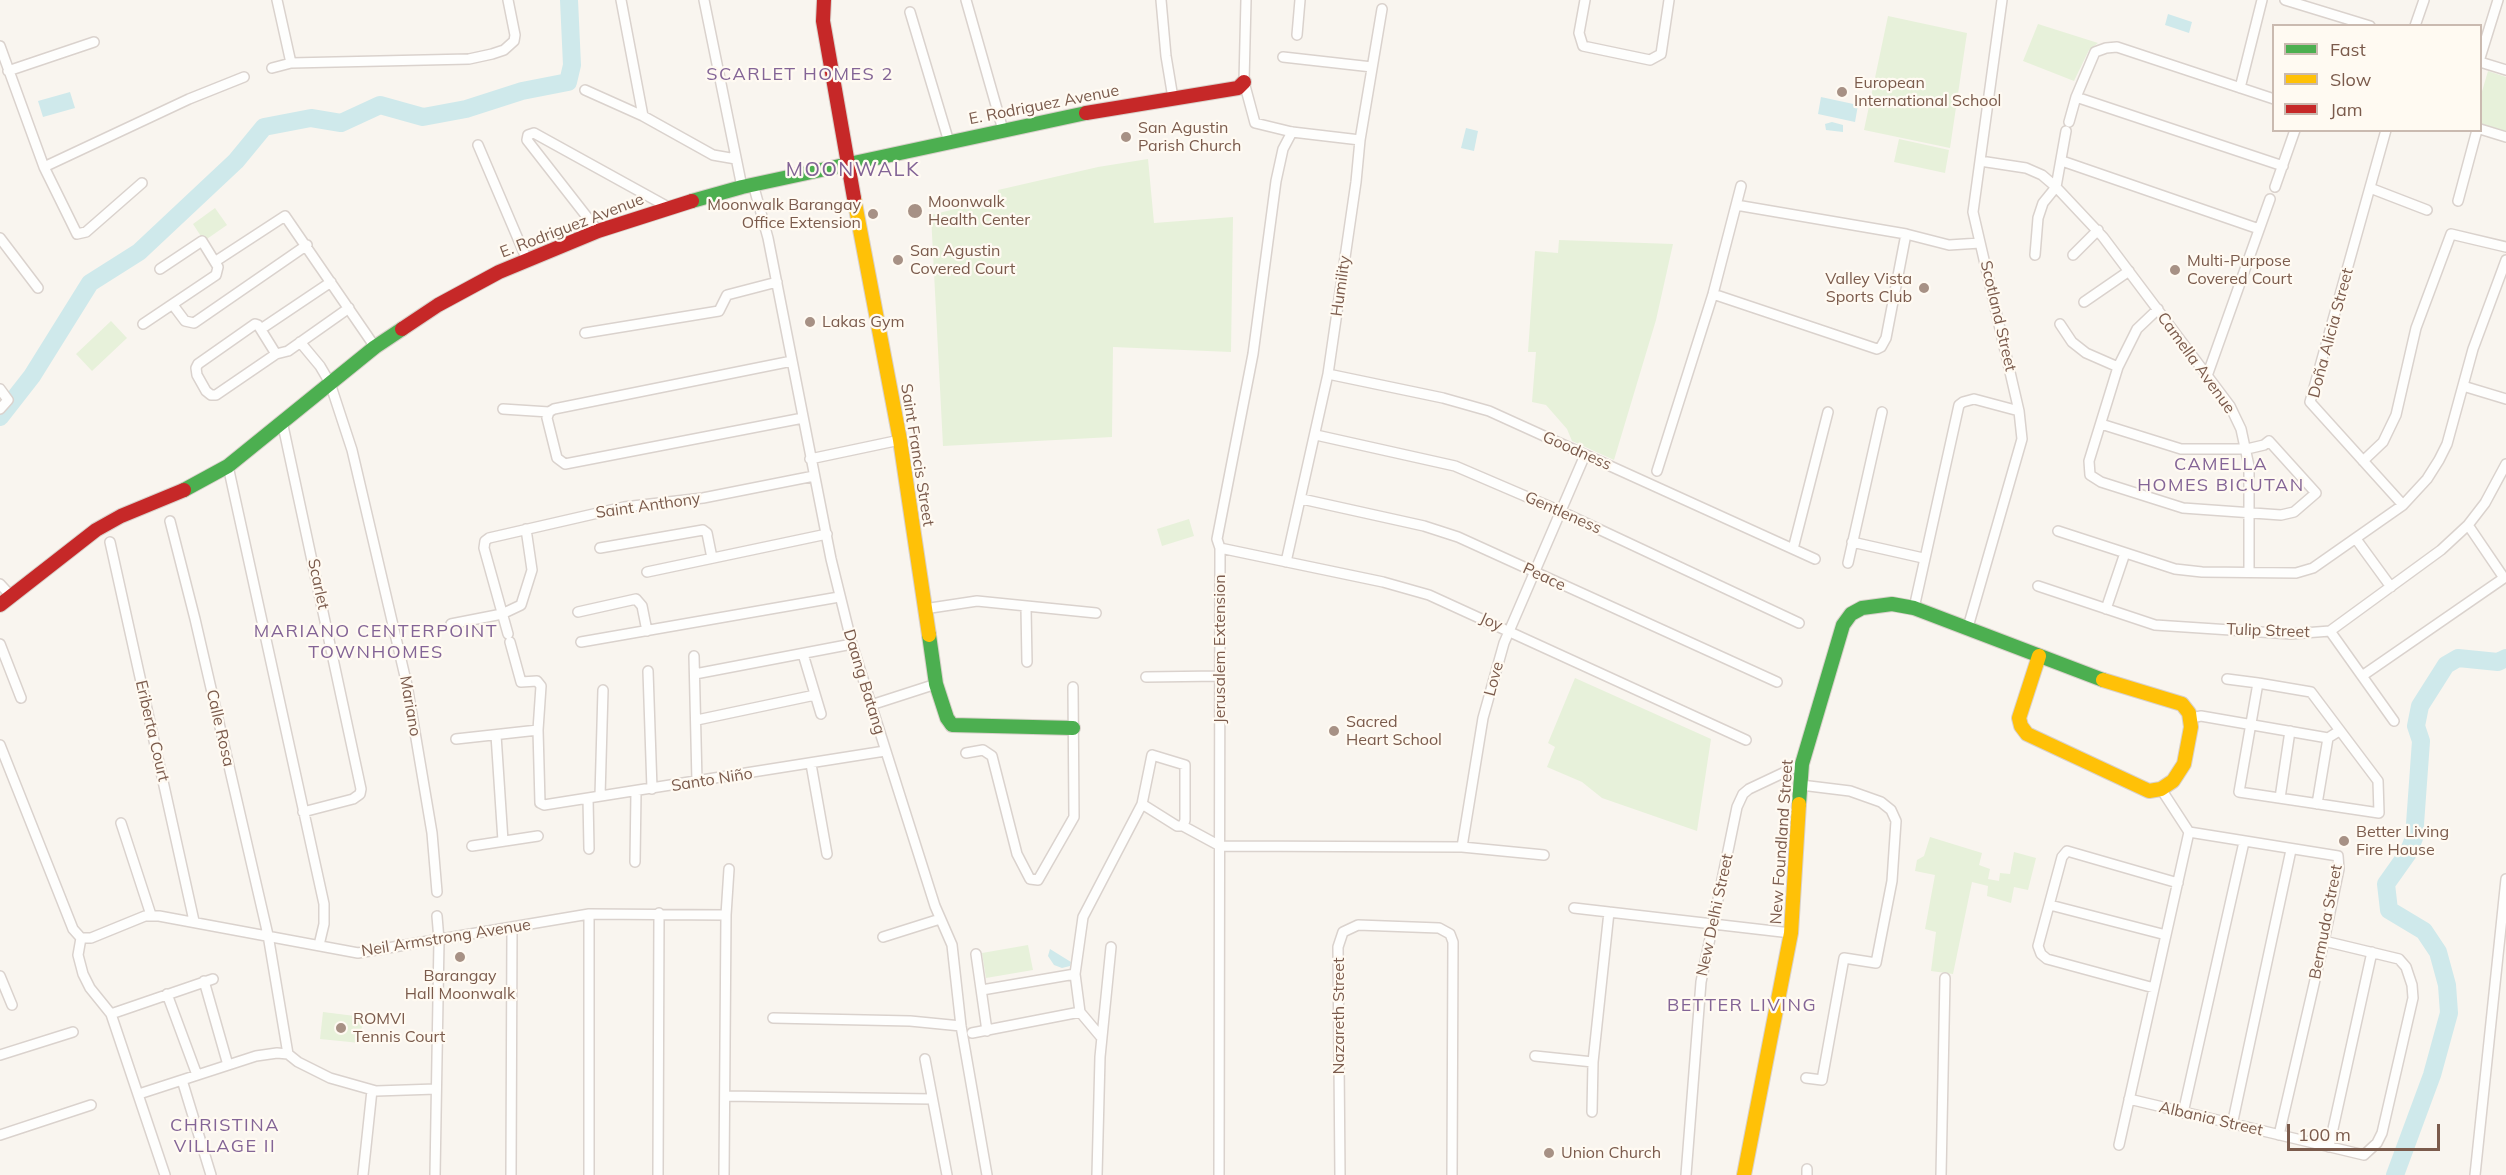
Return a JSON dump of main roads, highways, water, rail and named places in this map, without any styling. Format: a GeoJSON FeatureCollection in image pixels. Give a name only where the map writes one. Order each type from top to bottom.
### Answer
{"type":"FeatureCollection","features":[{"type":"Feature","properties":{"kind":"water"},"geometry":{"type":"Polygon","coordinates":[[[2168,14],[2192,22],[2189,33],[2165,25],[2168,14]]]}},
{"type":"Feature","properties":{"kind":"water"},"geometry":{"type":"Polygon","coordinates":[[[70,92],[75,108],[43,117],[38,101],[70,92]]]}},
{"type":"Feature","properties":{"kind":"water"},"geometry":{"type":"Polygon","coordinates":[[[1821,97],[1858,105],[1855,122],[1818,114],[1821,97]]]}},
{"type":"Feature","properties":{"kind":"water"},"geometry":{"type":"Polygon","coordinates":[[[1832,122],[1843,125],[1843,132],[1826,130],[1825,124],[1832,122]]]}},
{"type":"Feature","properties":{"kind":"water"},"geometry":{"type":"Polygon","coordinates":[[[1466,128],[1478,131],[1474,151],[1461,148],[1466,128]]]}},
{"type":"Feature","properties":{"kind":"water"},"geometry":{"type":"Polygon","coordinates":[[[1050,949],[1071,962],[1070,966],[1062,968],[1054,965],[1048,956],[1050,949]]]}},
{"type":"Feature","properties":{"kind":"waterway"},"geometry":{"type":"LineString","coordinates":[[0,417],[32,376],[90,283],[139,252],[236,161],[264,127],[311,118],[341,123],[380,105],[423,117],[466,109],[522,91],[568,82],[572,65],[569,0]]}},
{"type":"Feature","properties":{"kind":"waterway"},"geometry":{"type":"LineString","coordinates":[[2395,1175],[2432,1075],[2449,1013],[2447,985],[2438,952],[2424,931],[2389,910],[2386,884],[2408,853],[2414,838],[2421,741],[2416,726],[2420,706],[2446,665],[2458,658],[2498,662],[2506,658]]}},
{"type":"Feature","properties":{"kind":"place","name":"European International School"},"geometry":{"type":"Point","coordinates":[1842,92]}},
{"type":"Feature","properties":{"kind":"place","name":"San Agustin Parish Church"},"geometry":{"type":"Point","coordinates":[1126,137]}},
{"type":"Feature","properties":{"kind":"place","name":"Moonwalk Health Center"},"geometry":{"type":"Point","coordinates":[915,211]}},
{"type":"Feature","properties":{"kind":"place","name":"Moonwalk Barangay Office Extension"},"geometry":{"type":"Point","coordinates":[873,214]}},
{"type":"Feature","properties":{"kind":"place","name":"San Agustin Covered Court"},"geometry":{"type":"Point","coordinates":[898,260]}},
{"type":"Feature","properties":{"kind":"place","name":"Multi-Purpose Covered Court"},"geometry":{"type":"Point","coordinates":[2175,270]}},
{"type":"Feature","properties":{"kind":"place","name":"Valley Vista Sports Club"},"geometry":{"type":"Point","coordinates":[1924,288]}},
{"type":"Feature","properties":{"kind":"place","name":"Lakas Gym"},"geometry":{"type":"Point","coordinates":[810,322]}},
{"type":"Feature","properties":{"kind":"place","name":"Sacred Heart School"},"geometry":{"type":"Point","coordinates":[1334,731]}},
{"type":"Feature","properties":{"kind":"place","name":"Better Living Fire House"},"geometry":{"type":"Point","coordinates":[2344,841]}},
{"type":"Feature","properties":{"kind":"place","name":"Barangay Hall Moonwalk"},"geometry":{"type":"Point","coordinates":[460,957]}},
{"type":"Feature","properties":{"kind":"place","name":"ROMVI Tennis Court"},"geometry":{"type":"Point","coordinates":[341,1028]}},
{"type":"Feature","properties":{"kind":"place","name":"Union Church"},"geometry":{"type":"Point","coordinates":[1549,1153]}},
{"type":"Feature","properties":{"kind":"district","name":"SCARLET HOMES 2"},"geometry":{"type":"Point","coordinates":[800,75]}},
{"type":"Feature","properties":{"kind":"district","name":"MOONWALK"},"geometry":{"type":"Point","coordinates":[853,170]}},
{"type":"Feature","properties":{"kind":"district","name":"CAMELLA HOMES BICUTAN"},"geometry":{"type":"Point","coordinates":[2221,475]}},
{"type":"Feature","properties":{"kind":"district","name":"MARIANO CENTERPOINT TOWNHOMES"},"geometry":{"type":"Point","coordinates":[376,642]}},
{"type":"Feature","properties":{"kind":"district","name":"BETTER LIVING"},"geometry":{"type":"Point","coordinates":[1742,1006]}},
{"type":"Feature","properties":{"kind":"district","name":"CHRISTINA VILLAGE II"},"geometry":{"type":"Point","coordinates":[225,1136]}}]}
